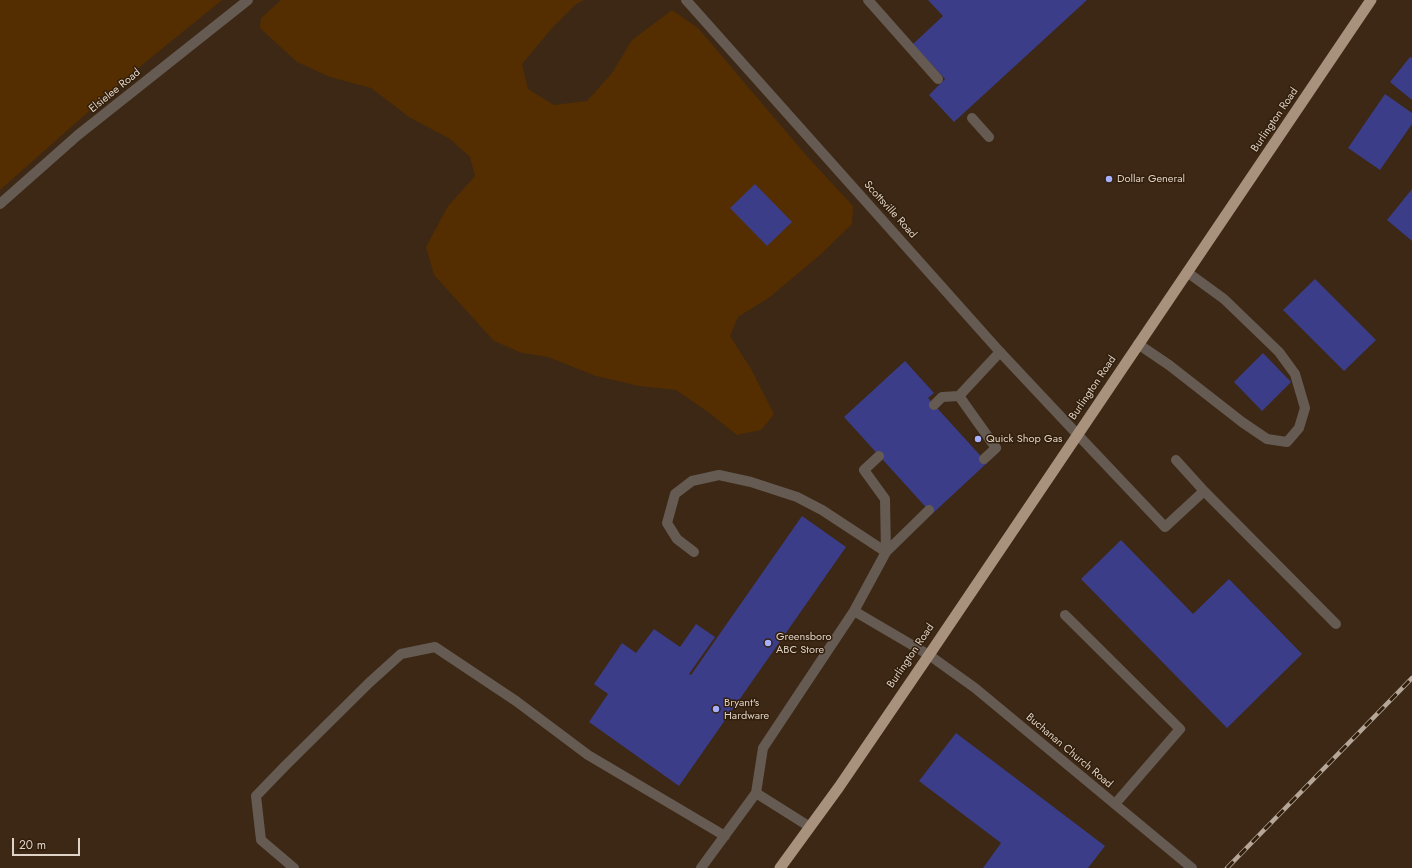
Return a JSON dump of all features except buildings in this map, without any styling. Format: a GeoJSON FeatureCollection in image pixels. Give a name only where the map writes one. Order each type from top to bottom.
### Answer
{"type":"FeatureCollection","features":[{"type":"Feature","properties":{"kind":"highway","name":"Burlington Road"},"geometry":{"type":"LineString","coordinates":[[780,868],[929,655],[1371,0]]}},
{"type":"Feature","properties":{"kind":"street","name":"Elsielee Road"},"geometry":{"type":"LineString","coordinates":[[0,204],[78,135],[248,0]]}},
{"type":"Feature","properties":{"kind":"street","name":"Scottsville Road"},"geometry":{"type":"LineString","coordinates":[[686,0],[1000,352],[1165,527],[1204,491]]}},
{"type":"Feature","properties":{"kind":"street"},"geometry":{"type":"LineString","coordinates":[[868,0],[938,79]]}},
{"type":"Feature","properties":{"kind":"street"},"geometry":{"type":"LineString","coordinates":[[972,118],[989,137]]}},
{"type":"Feature","properties":{"kind":"street"},"geometry":{"type":"LineString","coordinates":[[1138,344],[1169,365],[1242,422],[1267,439],[1287,442],[1299,428],[1305,408],[1295,374],[1279,352],[1224,300],[1187,272]]}},
{"type":"Feature","properties":{"kind":"street"},"geometry":{"type":"LineString","coordinates":[[934,405],[942,397],[959,396],[1000,352]]}},
{"type":"Feature","properties":{"kind":"street"},"geometry":{"type":"LineString","coordinates":[[959,396],[996,448],[984,459]]}},
{"type":"Feature","properties":{"kind":"street"},"geometry":{"type":"LineString","coordinates":[[879,456],[864,470],[885,499],[886,552]]}},
{"type":"Feature","properties":{"kind":"street"},"geometry":{"type":"LineString","coordinates":[[1176,460],[1204,491],[1336,624]]}},
{"type":"Feature","properties":{"kind":"street"},"geometry":{"type":"LineString","coordinates":[[694,552],[677,539],[668,523],[675,494],[692,481],[719,475],[751,482],[797,497],[822,510],[886,552]]}},
{"type":"Feature","properties":{"kind":"street"},"geometry":{"type":"LineString","coordinates":[[701,868],[756,793],[763,748],[854,611],[886,552],[929,510]]}},
{"type":"Feature","properties":{"kind":"street","name":"Buchanan Church Road"},"geometry":{"type":"LineString","coordinates":[[854,611],[929,655],[975,688],[1192,868]]}},
{"type":"Feature","properties":{"kind":"street"},"geometry":{"type":"LineString","coordinates":[[1065,615],[1180,729],[1115,804]]}},
{"type":"Feature","properties":{"kind":"street"},"geometry":{"type":"LineString","coordinates":[[294,868],[262,840],[256,796],[370,682],[401,654],[435,647],[516,701],[588,756],[725,836]]}},
{"type":"Feature","properties":{"kind":"street"},"geometry":{"type":"LineString","coordinates":[[756,793],[810,827]]}},
{"type":"Feature","properties":{"kind":"shaded area"},"geometry":{"type":"Polygon","coordinates":[[[0,0],[222,0],[131,74],[0,190],[0,0]]]}},
{"type":"Feature","properties":{"kind":"shaded area"},"geometry":{"type":"Polygon","coordinates":[[[281,0],[584,0],[576,4],[552,28],[522,64],[528,89],[554,105],[587,101],[612,73],[632,40],[672,10],[698,28],[805,154],[853,206],[852,224],[820,255],[770,297],[738,317],[730,336],[751,369],[774,414],[761,430],[737,435],[708,412],[676,390],[639,386],[596,376],[548,357],[522,353],[494,341],[434,275],[426,247],[448,206],[475,176],[470,157],[450,139],[409,117],[371,88],[330,77],[297,62],[260,28],[261,18],[281,0]]]}},
{"type":"Feature","properties":{"kind":"railway"},"geometry":{"type":"LineString","coordinates":[[1227,868],[1412,678]]}},
{"type":"Feature","properties":{"kind":"place","name":"Dollar General"},"geometry":{"type":"Point","coordinates":[1109,179]}},
{"type":"Feature","properties":{"kind":"place","name":"Quick Shop Gas"},"geometry":{"type":"Point","coordinates":[978,439]}},
{"type":"Feature","properties":{"kind":"place","name":"Greensboro ABC Store"},"geometry":{"type":"Point","coordinates":[768,643]}},
{"type":"Feature","properties":{"kind":"place","name":"Bryant's Hardware"},"geometry":{"type":"Point","coordinates":[716,709]}}]}
